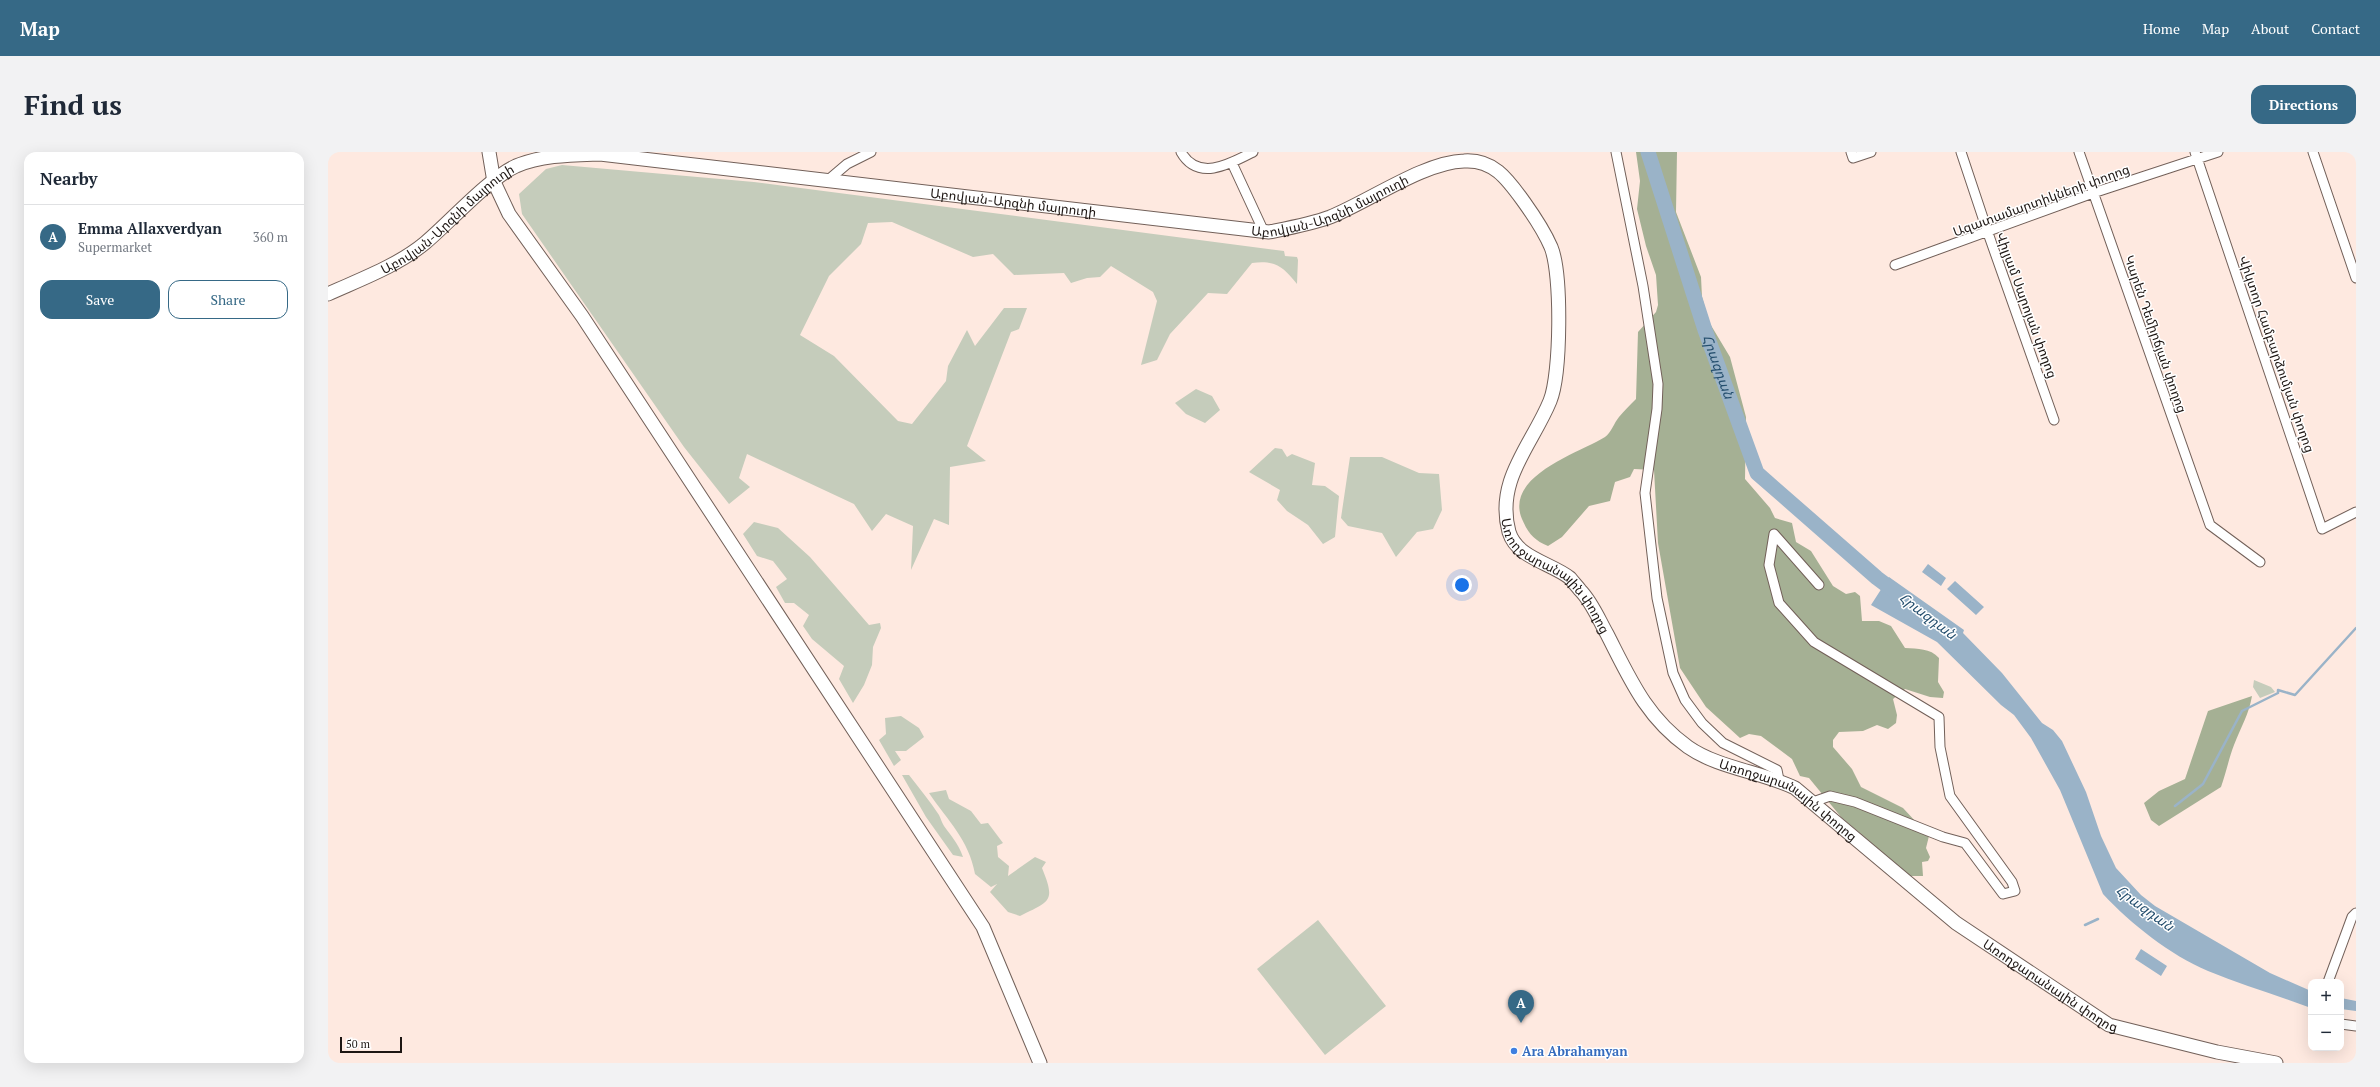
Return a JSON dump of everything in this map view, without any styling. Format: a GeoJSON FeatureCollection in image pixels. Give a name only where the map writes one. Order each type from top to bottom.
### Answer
{"type":"FeatureCollection","features":[{"type":"Feature","properties":{"kind":"main road"},"geometry":{"type":"LineString","coordinates":[[490,152],[494,182],[509,214],[582,316],[982,927],[1040,1063]]}},
{"type":"Feature","properties":{"kind":"main road","name":"Աբովյան-Արզնի մայրուղի"},"geometry":{"type":"LineString","coordinates":[[328,294],[383,269],[425,243],[494,182],[516,166],[555,156],[600,154],[1264,232],[1329,218],[1443,163],[1465,160],[1485,163],[1504,174],[1537,221],[1552,248],[1557,275],[1556,379]]}},
{"type":"Feature","properties":{"kind":"main road","name":"Առողջարանային փողոց"},"geometry":{"type":"LineString","coordinates":[[1556,379],[1550,401],[1515,465],[1508,490],[1507,516],[1509,531],[1516,545],[1528,555],[1569,578],[1584,594],[1643,702],[1673,735],[1691,749],[1718,760],[1779,780],[1795,788],[1956,923],[2109,1024],[2217,1052],[2276,1063]]}},
{"type":"Feature","properties":{"kind":"street"},"geometry":{"type":"LineString","coordinates":[[827,181],[847,164],[871,152]]}},
{"type":"Feature","properties":{"kind":"street"},"geometry":{"type":"LineString","coordinates":[[1181,152],[1191,166],[1202,169],[1232,163],[1253,152]]}},
{"type":"Feature","properties":{"kind":"street"},"geometry":{"type":"LineString","coordinates":[[1616,152],[1643,286],[1658,384],[1657,409],[1645,493],[1658,598],[1673,673],[1685,700],[1702,723],[1723,743],[1777,770],[1779,780]]}},
{"type":"Feature","properties":{"kind":"street"},"geometry":{"type":"LineString","coordinates":[[1852,155],[1871,152]]}},
{"type":"Feature","properties":{"kind":"street","name":"Վիլյամ Սարոյան փողոց"},"geometry":{"type":"LineString","coordinates":[[1961,152],[2054,420]]}},
{"type":"Feature","properties":{"kind":"street","name":"Կարեն Դեմիրճյան փողոց"},"geometry":{"type":"LineString","coordinates":[[2079,152],[2210,525],[2260,562]]}},
{"type":"Feature","properties":{"kind":"street","name":"Ազատամարտիկների փողոց"},"geometry":{"type":"LineString","coordinates":[[1895,266],[2196,156],[2218,152]]}},
{"type":"Feature","properties":{"kind":"street"},"geometry":{"type":"LineString","coordinates":[[2313,152],[2356,278]]}},
{"type":"Feature","properties":{"kind":"street","name":"Վիկտոր Համբարձումյան փողոց"},"geometry":{"type":"LineString","coordinates":[[2196,156],[2322,529],[2356,512]]}},
{"type":"Feature","properties":{"kind":"street"},"geometry":{"type":"LineString","coordinates":[[1232,163],[1264,232]]}},
{"type":"Feature","properties":{"kind":"street"},"geometry":{"type":"LineString","coordinates":[[1813,802],[1830,796],[1855,802],[1943,837],[1965,843],[2004,894],[2015,890],[2012,882],[1950,796],[1940,747],[1939,717],[1814,642],[1779,603],[1769,565],[1774,534],[1819,585]]}},
{"type":"Feature","properties":{"kind":"street"},"geometry":{"type":"LineString","coordinates":[[2329,979],[2352,917],[2356,913]]}},
{"type":"Feature","properties":{"kind":"street"},"geometry":{"type":"LineString","coordinates":[[2344,1024],[2356,1026]]}},
{"type":"Feature","properties":{"kind":"green space"},"geometry":{"type":"Polygon","coordinates":[[[1636,152],[1677,152],[1676,212],[1701,277],[1702,297],[1709,322],[1730,357],[1746,417],[1745,479],[1770,508],[1775,518],[1792,523],[1796,542],[1811,551],[1833,586],[1846,594],[1855,592],[1860,596],[1862,621],[1879,621],[1891,626],[1905,648],[1932,652],[1939,658],[1938,682],[1944,692],[1943,698],[1930,697],[1905,689],[1893,699],[1897,715],[1896,723],[1888,729],[1877,725],[1863,731],[1839,732],[1833,740],[1833,747],[1852,769],[1861,787],[1903,808],[1929,836],[1926,848],[1930,857],[1928,861],[1922,862],[1923,876],[1910,876],[1841,817],[1809,778],[1800,776],[1792,759],[1761,736],[1749,734],[1740,738],[1706,707],[1680,668],[1658,543],[1654,470],[1634,469],[1630,477],[1615,482],[1610,501],[1589,506],[1562,537],[1548,546],[1532,536],[1522,519],[1519,504],[1524,490],[1533,478],[1547,468],[1605,437],[1619,417],[1636,399],[1638,332],[1656,312],[1658,305],[1656,275],[1646,246],[1637,209],[1640,181],[1636,152]]]}},
{"type":"Feature","properties":{"kind":"green space"},"geometry":{"type":"Polygon","coordinates":[[[562,165],[754,182],[1284,251],[1285,256],[1297,257],[1297,284],[1283,269],[1278,266],[1260,262],[1252,263],[1227,294],[1208,293],[1170,334],[1157,360],[1141,365],[1157,301],[1153,292],[1111,266],[1100,277],[1087,278],[1071,283],[1064,273],[1014,275],[993,254],[973,257],[892,222],[868,223],[861,244],[829,276],[800,335],[834,356],[898,421],[912,424],[946,381],[948,366],[967,330],[975,346],[1004,308],[1027,308],[1019,329],[1011,332],[967,446],[986,461],[950,467],[949,525],[934,519],[911,570],[913,526],[886,514],[872,531],[854,504],[747,454],[739,478],[750,487],[729,504],[684,447],[522,214],[519,194],[546,169],[562,165]]]}},
{"type":"Feature","properties":{"kind":"green space"},"geometry":{"type":"Polygon","coordinates":[[[1196,389],[1212,396],[1220,410],[1205,423],[1186,414],[1175,403],[1196,389]]]}},
{"type":"Feature","properties":{"kind":"green space"},"geometry":{"type":"Polygon","coordinates":[[[1275,448],[1282,449],[1287,457],[1292,454],[1315,463],[1312,485],[1325,486],[1339,496],[1335,537],[1323,544],[1308,525],[1287,511],[1277,500],[1280,490],[1249,472],[1275,448]]]}},
{"type":"Feature","properties":{"kind":"green space"},"geometry":{"type":"Polygon","coordinates":[[[1350,457],[1382,457],[1419,473],[1439,474],[1442,510],[1433,529],[1417,532],[1396,557],[1382,533],[1348,526],[1341,518],[1350,457]]]}},
{"type":"Feature","properties":{"kind":"green space"},"geometry":{"type":"Polygon","coordinates":[[[754,522],[778,528],[810,557],[869,625],[880,623],[881,628],[873,647],[872,665],[864,685],[853,703],[839,679],[844,666],[812,639],[803,626],[809,615],[794,603],[785,603],[776,587],[787,579],[773,561],[757,556],[743,534],[754,522]]]}},
{"type":"Feature","properties":{"kind":"green space"},"geometry":{"type":"Polygon","coordinates":[[[2254,680],[2271,687],[2275,692],[2260,698],[2253,687],[2254,680]]]}},
{"type":"Feature","properties":{"kind":"green space"},"geometry":{"type":"Polygon","coordinates":[[[2252,696],[2247,715],[2232,750],[2221,787],[2159,826],[2151,820],[2144,803],[2159,791],[2185,779],[2208,711],[2252,696]]]}},
{"type":"Feature","properties":{"kind":"green space"},"geometry":{"type":"Polygon","coordinates":[[[901,716],[919,728],[924,737],[906,751],[895,751],[901,760],[894,766],[879,740],[886,734],[885,718],[901,716]]]}},
{"type":"Feature","properties":{"kind":"green space"},"geometry":{"type":"Polygon","coordinates":[[[902,775],[909,775],[928,800],[957,844],[963,857],[953,855],[926,817],[902,775]]]}},
{"type":"Feature","properties":{"kind":"green space"},"geometry":{"type":"Polygon","coordinates":[[[946,790],[949,799],[971,811],[981,824],[988,823],[1003,843],[997,846],[998,857],[1009,866],[1008,876],[1035,857],[1046,862],[1042,868],[1049,888],[1049,894],[1048,899],[1044,903],[1020,916],[1008,912],[990,892],[997,884],[991,887],[975,874],[968,851],[963,841],[929,793],[946,790]]]}},
{"type":"Feature","properties":{"kind":"green space"},"geometry":{"type":"Polygon","coordinates":[[[1318,920],[1386,1006],[1325,1055],[1257,969],[1318,920]]]}},
{"type":"Feature","properties":{"kind":"water"},"geometry":{"type":"Polygon","coordinates":[[[1928,564],[1946,578],[1941,586],[1922,572],[1928,564]]]}},
{"type":"Feature","properties":{"kind":"water"},"geometry":{"type":"Polygon","coordinates":[[[1889,577],[1964,630],[1963,633],[2002,673],[2042,723],[2053,730],[2062,741],[2086,792],[2101,836],[2116,868],[2141,895],[2155,906],[2270,973],[2308,990],[2308,1007],[2221,976],[2194,964],[2165,948],[2114,905],[2103,894],[2060,790],[2031,738],[2014,715],[2001,705],[1937,642],[1871,605],[1889,577]]]}},
{"type":"Feature","properties":{"kind":"water"},"geometry":{"type":"Polygon","coordinates":[[[1955,581],[1984,607],[1976,615],[1947,589],[1955,581]]]}},
{"type":"Feature","properties":{"kind":"water"},"geometry":{"type":"Polygon","coordinates":[[[2141,949],[2167,966],[2161,976],[2135,959],[2141,949]]]}},
{"type":"Feature","properties":{"kind":"water"},"geometry":{"type":"Polygon","coordinates":[[[2344,999],[2356,1001],[2356,1011],[2344,1009],[2344,999]]]}},
{"type":"Feature","properties":{"kind":"waterway","name":"Հրազդան"},"geometry":{"type":"LineString","coordinates":[[1648,152],[1705,330],[1757,473],[1877,578],[1901,596]]}},
{"type":"Feature","properties":{"kind":"waterway"},"geometry":{"type":"LineString","coordinates":[[2175,806],[2203,784],[2242,711],[2278,693],[2278,690],[2295,695],[2356,628]]}},
{"type":"Feature","properties":{"kind":"waterway"},"geometry":{"type":"LineString","coordinates":[[2085,925],[2098,919]]}},
{"type":"Feature","properties":{"kind":"place","name":"Emma Allaxverdyan"},"geometry":{"type":"Point","coordinates":[1521,1023]}},
{"type":"Feature","properties":{"kind":"place","name":"Ara Abrahamyan"},"geometry":{"type":"Point","coordinates":[1514,1051]}}]}
